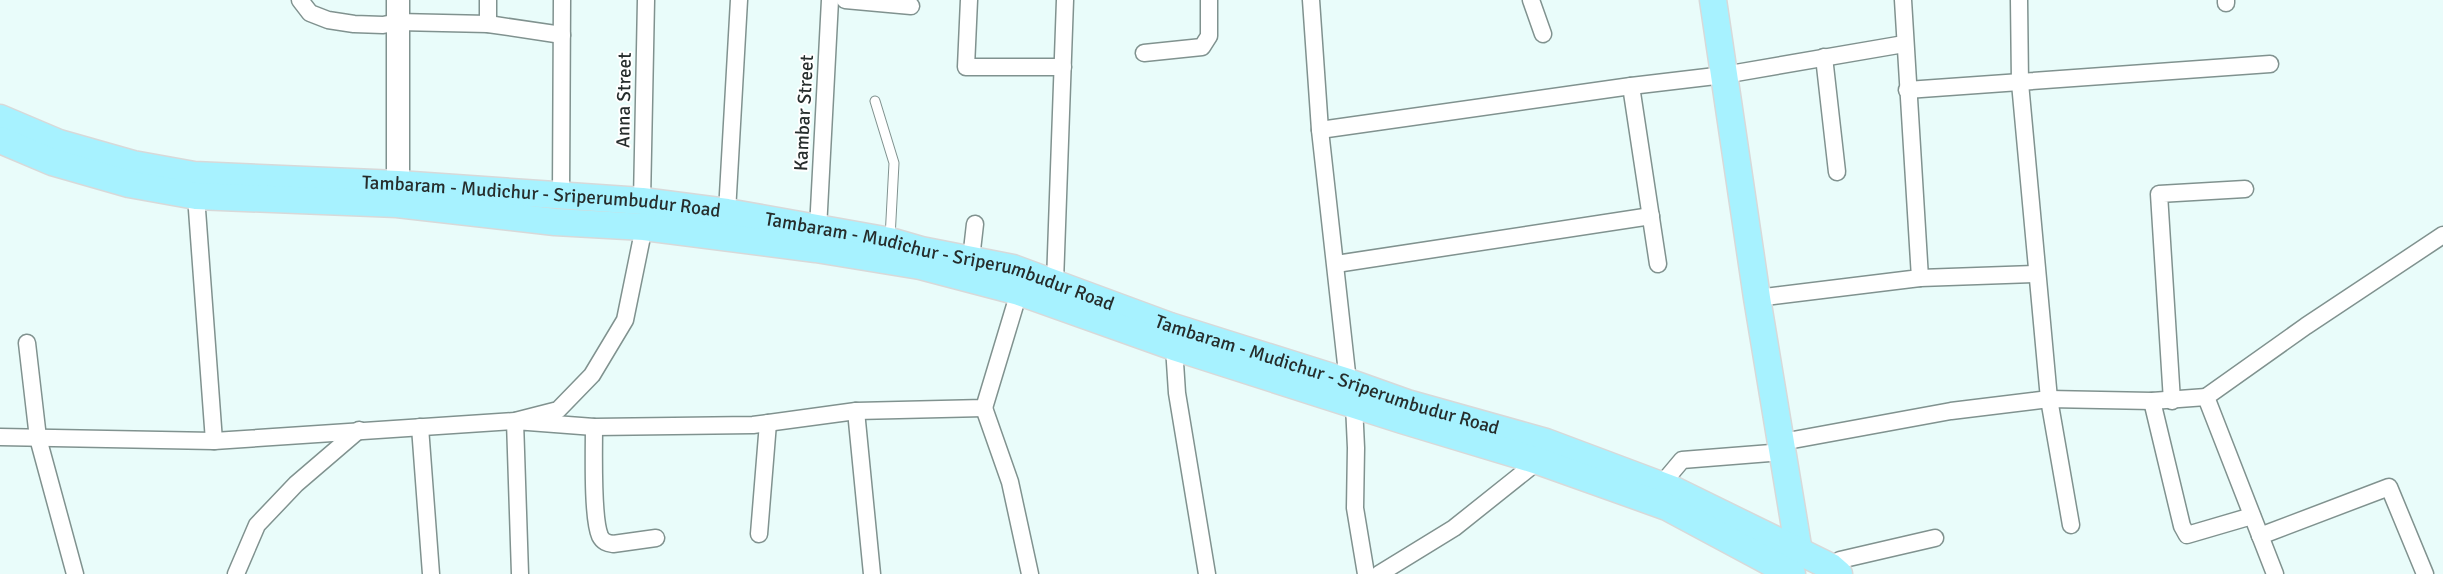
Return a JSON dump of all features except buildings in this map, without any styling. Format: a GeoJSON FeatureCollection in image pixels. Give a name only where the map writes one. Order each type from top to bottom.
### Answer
{"type":"FeatureCollection","features":[{"type":"Feature","properties":{"kind":"main road"},"geometry":{"type":"LineString","coordinates":[[1712,1],[1757,298],[1783,447],[1791,565]]}},
{"type":"Feature","properties":{"kind":"main road","name":"Tambaram - Mudichur - Sriperumbudur Road"},"geometry":{"type":"LineString","coordinates":[[0,118],[59,143],[163,170],[194,175],[398,184],[642,201],[728,212],[890,241],[921,250],[1013,268],[1351,393]]}},
{"type":"Feature","properties":{"kind":"main road","name":"Tambaram - Mudichur - Sriperumbudur Road"},"geometry":{"type":"LineString","coordinates":[[0,140],[52,162],[129,184],[196,196],[397,204],[555,222],[644,227],[816,248],[920,266],[1020,292],[1174,347],[1351,393],[1407,403],[1542,451],[1660,485],[1791,565]]}},
{"type":"Feature","properties":{"kind":"main road"},"geometry":{"type":"LineString","coordinates":[[642,201],[644,227]]}},
{"type":"Feature","properties":{"kind":"main road","name":"Tambaram - Mudichur - Sriperumbudur Road"},"geometry":{"type":"LineString","coordinates":[[1542,451],[1791,565],[1835,570]]}},
{"type":"Feature","properties":{"kind":"street"},"geometry":{"type":"LineString","coordinates":[[300,0],[310,13],[328,20],[383,25],[398,22],[488,24],[562,35]]}},
{"type":"Feature","properties":{"kind":"street"},"geometry":{"type":"LineString","coordinates":[[398,0],[398,184]]}},
{"type":"Feature","properties":{"kind":"street"},"geometry":{"type":"LineString","coordinates":[[488,0],[488,24]]}},
{"type":"Feature","properties":{"kind":"street"},"geometry":{"type":"LineString","coordinates":[[561,194],[562,0]]}},
{"type":"Feature","properties":{"kind":"street","name":"Anna Street"},"geometry":{"type":"LineString","coordinates":[[642,201],[646,0]]}},
{"type":"Feature","properties":{"kind":"street"},"geometry":{"type":"LineString","coordinates":[[728,212],[739,0]]}},
{"type":"Feature","properties":{"kind":"street","name":"Kambar Street"},"geometry":{"type":"LineString","coordinates":[[818,229],[830,0]]}},
{"type":"Feature","properties":{"kind":"street"},"geometry":{"type":"LineString","coordinates":[[845,0],[911,6]]}},
{"type":"Feature","properties":{"kind":"street"},"geometry":{"type":"LineString","coordinates":[[969,0],[966,67],[1063,67]]}},
{"type":"Feature","properties":{"kind":"street"},"geometry":{"type":"LineString","coordinates":[[1055,282],[1065,0]]}},
{"type":"Feature","properties":{"kind":"street"},"geometry":{"type":"LineString","coordinates":[[1144,53],[1202,47],[1209,36],[1209,0]]}},
{"type":"Feature","properties":{"kind":"street"},"geometry":{"type":"LineString","coordinates":[[1311,0],[1320,130],[1356,448],[1355,508],[1366,574]]}},
{"type":"Feature","properties":{"kind":"street"},"geometry":{"type":"LineString","coordinates":[[1531,0],[1543,34]]}},
{"type":"Feature","properties":{"kind":"street"},"geometry":{"type":"LineString","coordinates":[[1902,0],[1920,278]]}},
{"type":"Feature","properties":{"kind":"street"},"geometry":{"type":"LineString","coordinates":[[2019,0],[2020,83],[2048,399],[2071,525]]}},
{"type":"Feature","properties":{"kind":"street"},"geometry":{"type":"LineString","coordinates":[[1320,130],[1631,86],[1724,75],[1904,44]]}},
{"type":"Feature","properties":{"kind":"street"},"geometry":{"type":"LineString","coordinates":[[1824,58],[1837,172]]}},
{"type":"Feature","properties":{"kind":"street"},"geometry":{"type":"LineString","coordinates":[[1907,90],[2270,64]]}},
{"type":"Feature","properties":{"kind":"street"},"geometry":{"type":"LineString","coordinates":[[1631,86],[1658,264]]}},
{"type":"Feature","properties":{"kind":"street"},"geometry":{"type":"LineString","coordinates":[[2172,401],[2159,194],[2244,189]]}},
{"type":"Feature","properties":{"kind":"street"},"geometry":{"type":"LineString","coordinates":[[196,196],[214,441]]}},
{"type":"Feature","properties":{"kind":"street"},"geometry":{"type":"LineString","coordinates":[[1336,264],[1651,216]]}},
{"type":"Feature","properties":{"kind":"street"},"geometry":{"type":"LineString","coordinates":[[972,259],[975,224]]}},
{"type":"Feature","properties":{"kind":"street"},"geometry":{"type":"LineString","coordinates":[[515,421],[558,410],[592,375],[625,320],[644,227]]}},
{"type":"Feature","properties":{"kind":"street"},"geometry":{"type":"LineString","coordinates":[[1660,485],[1682,460],[1783,447],[1950,411],[2048,399],[2172,401],[2206,397],[2306,326],[2443,235]]}},
{"type":"Feature","properties":{"kind":"street"},"geometry":{"type":"LineString","coordinates":[[1757,298],[1920,278],[2037,274]]}},
{"type":"Feature","properties":{"kind":"street"},"geometry":{"type":"LineString","coordinates":[[1020,292],[984,408],[1010,482],[1030,574]]}},
{"type":"Feature","properties":{"kind":"street"},"geometry":{"type":"LineString","coordinates":[[27,343],[38,438],[75,574]]}},
{"type":"Feature","properties":{"kind":"street"},"geometry":{"type":"LineString","coordinates":[[1174,347],[1177,393],[1207,574]]}},
{"type":"Feature","properties":{"kind":"street"},"geometry":{"type":"LineString","coordinates":[[2206,397],[2275,574]]}},
{"type":"Feature","properties":{"kind":"street"},"geometry":{"type":"LineString","coordinates":[[2152,401],[2182,526],[2187,535],[2252,516]]}},
{"type":"Feature","properties":{"kind":"street"},"geometry":{"type":"LineString","coordinates":[[0,437],[214,441],[515,421],[594,427],[768,424],[856,411],[984,408]]}},
{"type":"Feature","properties":{"kind":"street"},"geometry":{"type":"LineString","coordinates":[[856,411],[872,574]]}},
{"type":"Feature","properties":{"kind":"street"},"geometry":{"type":"LineString","coordinates":[[515,421],[520,574]]}},
{"type":"Feature","properties":{"kind":"street"},"geometry":{"type":"LineString","coordinates":[[759,534],[768,424]]}},
{"type":"Feature","properties":{"kind":"street"},"geometry":{"type":"LineString","coordinates":[[420,427],[431,574]]}},
{"type":"Feature","properties":{"kind":"street"},"geometry":{"type":"LineString","coordinates":[[594,427],[596,520],[601,539],[613,544],[656,538]]}},
{"type":"Feature","properties":{"kind":"street"},"geometry":{"type":"LineString","coordinates":[[236,574],[257,525],[296,484],[359,430]]}},
{"type":"Feature","properties":{"kind":"street"},"geometry":{"type":"LineString","coordinates":[[1379,574],[1454,528],[1542,451]]}},
{"type":"Feature","properties":{"kind":"street"},"geometry":{"type":"LineString","coordinates":[[2260,536],[2389,487],[2425,574]]}},
{"type":"Feature","properties":{"kind":"street"},"geometry":{"type":"LineString","coordinates":[[1835,570],[1840,560],[1935,538]]}},
{"type":"Feature","properties":{"kind":"lane"},"geometry":{"type":"LineString","coordinates":[[875,101],[894,163],[890,241]]}}]}
